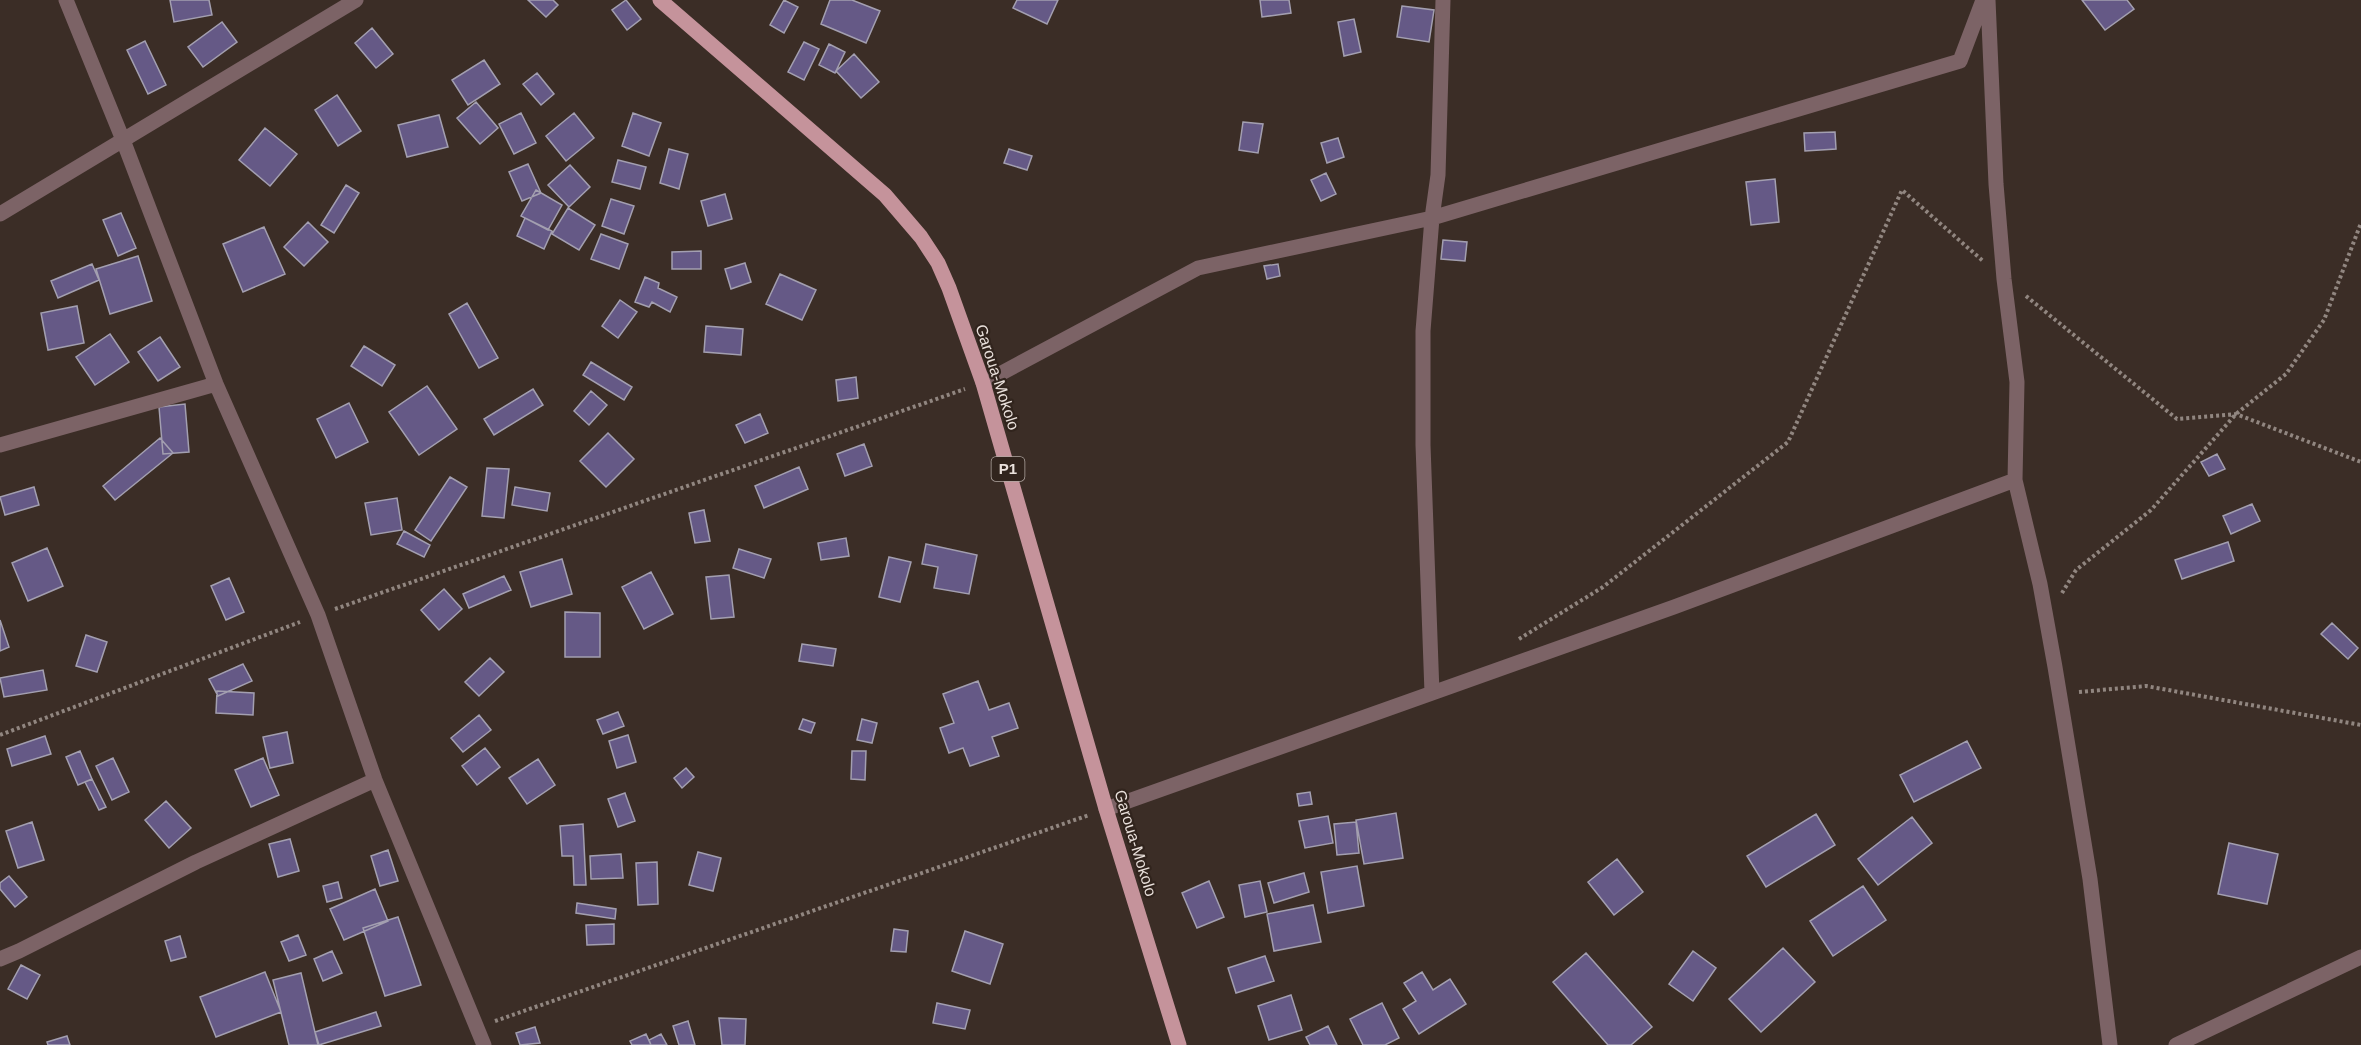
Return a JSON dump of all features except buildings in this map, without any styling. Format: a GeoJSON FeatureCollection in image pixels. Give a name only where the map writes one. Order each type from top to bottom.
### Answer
{"type":"FeatureCollection","features":[{"type":"Feature","properties":{"kind":"main road","name":"Garoua-Mokolo"},"geometry":{"type":"LineString","coordinates":[[660,0],[885,195],[921,237],[938,263],[983,383],[1106,809],[1179,1045]]}},
{"type":"Feature","properties":{"kind":"street"},"geometry":{"type":"LineString","coordinates":[[66,0],[123,140],[216,384],[318,615],[375,780],[484,1045]]}},
{"type":"Feature","properties":{"kind":"street"},"geometry":{"type":"LineString","coordinates":[[0,214],[356,0]]}},
{"type":"Feature","properties":{"kind":"street"},"geometry":{"type":"LineString","coordinates":[[1431,693],[1423,445],[1423,332],[1432,218],[1438,175],[1443,0]]}},
{"type":"Feature","properties":{"kind":"street"},"geometry":{"type":"LineString","coordinates":[[983,383],[1198,268],[1432,218],[1960,61],[1983,0]]}},
{"type":"Feature","properties":{"kind":"street"},"geometry":{"type":"LineString","coordinates":[[1988,0],[1996,184],[2004,279],[2017,382],[2015,480],[2040,584],[2055,666],[2090,879],[2110,1045]]}},
{"type":"Feature","properties":{"kind":"street"},"geometry":{"type":"LineString","coordinates":[[0,445],[216,384]]}},
{"type":"Feature","properties":{"kind":"street"},"geometry":{"type":"LineString","coordinates":[[1106,809],[1674,607],[2015,480]]}},
{"type":"Feature","properties":{"kind":"street"},"geometry":{"type":"LineString","coordinates":[[0,959],[196,862],[375,780]]}},
{"type":"Feature","properties":{"kind":"street"},"geometry":{"type":"LineString","coordinates":[[2176,1045],[2361,957]]}},
{"type":"Feature","properties":{"kind":"path"},"geometry":{"type":"LineString","coordinates":[[1512,643],[1603,587],[1788,442],[1902,190],[2004,279],[2177,419],[2236,414],[2361,462]]}},
{"type":"Feature","properties":{"kind":"path"},"geometry":{"type":"LineString","coordinates":[[2057,600],[2076,570],[2151,510],[2236,414],[2286,374],[2324,320],[2361,223]]}},
{"type":"Feature","properties":{"kind":"path"},"geometry":{"type":"LineString","coordinates":[[0,735],[318,615],[983,383]]}},
{"type":"Feature","properties":{"kind":"path"},"geometry":{"type":"LineString","coordinates":[[2055,666],[2079,692],[2146,686],[2361,725]]}},
{"type":"Feature","properties":{"kind":"path"},"geometry":{"type":"LineString","coordinates":[[477,1027],[1106,809]]}}]}
